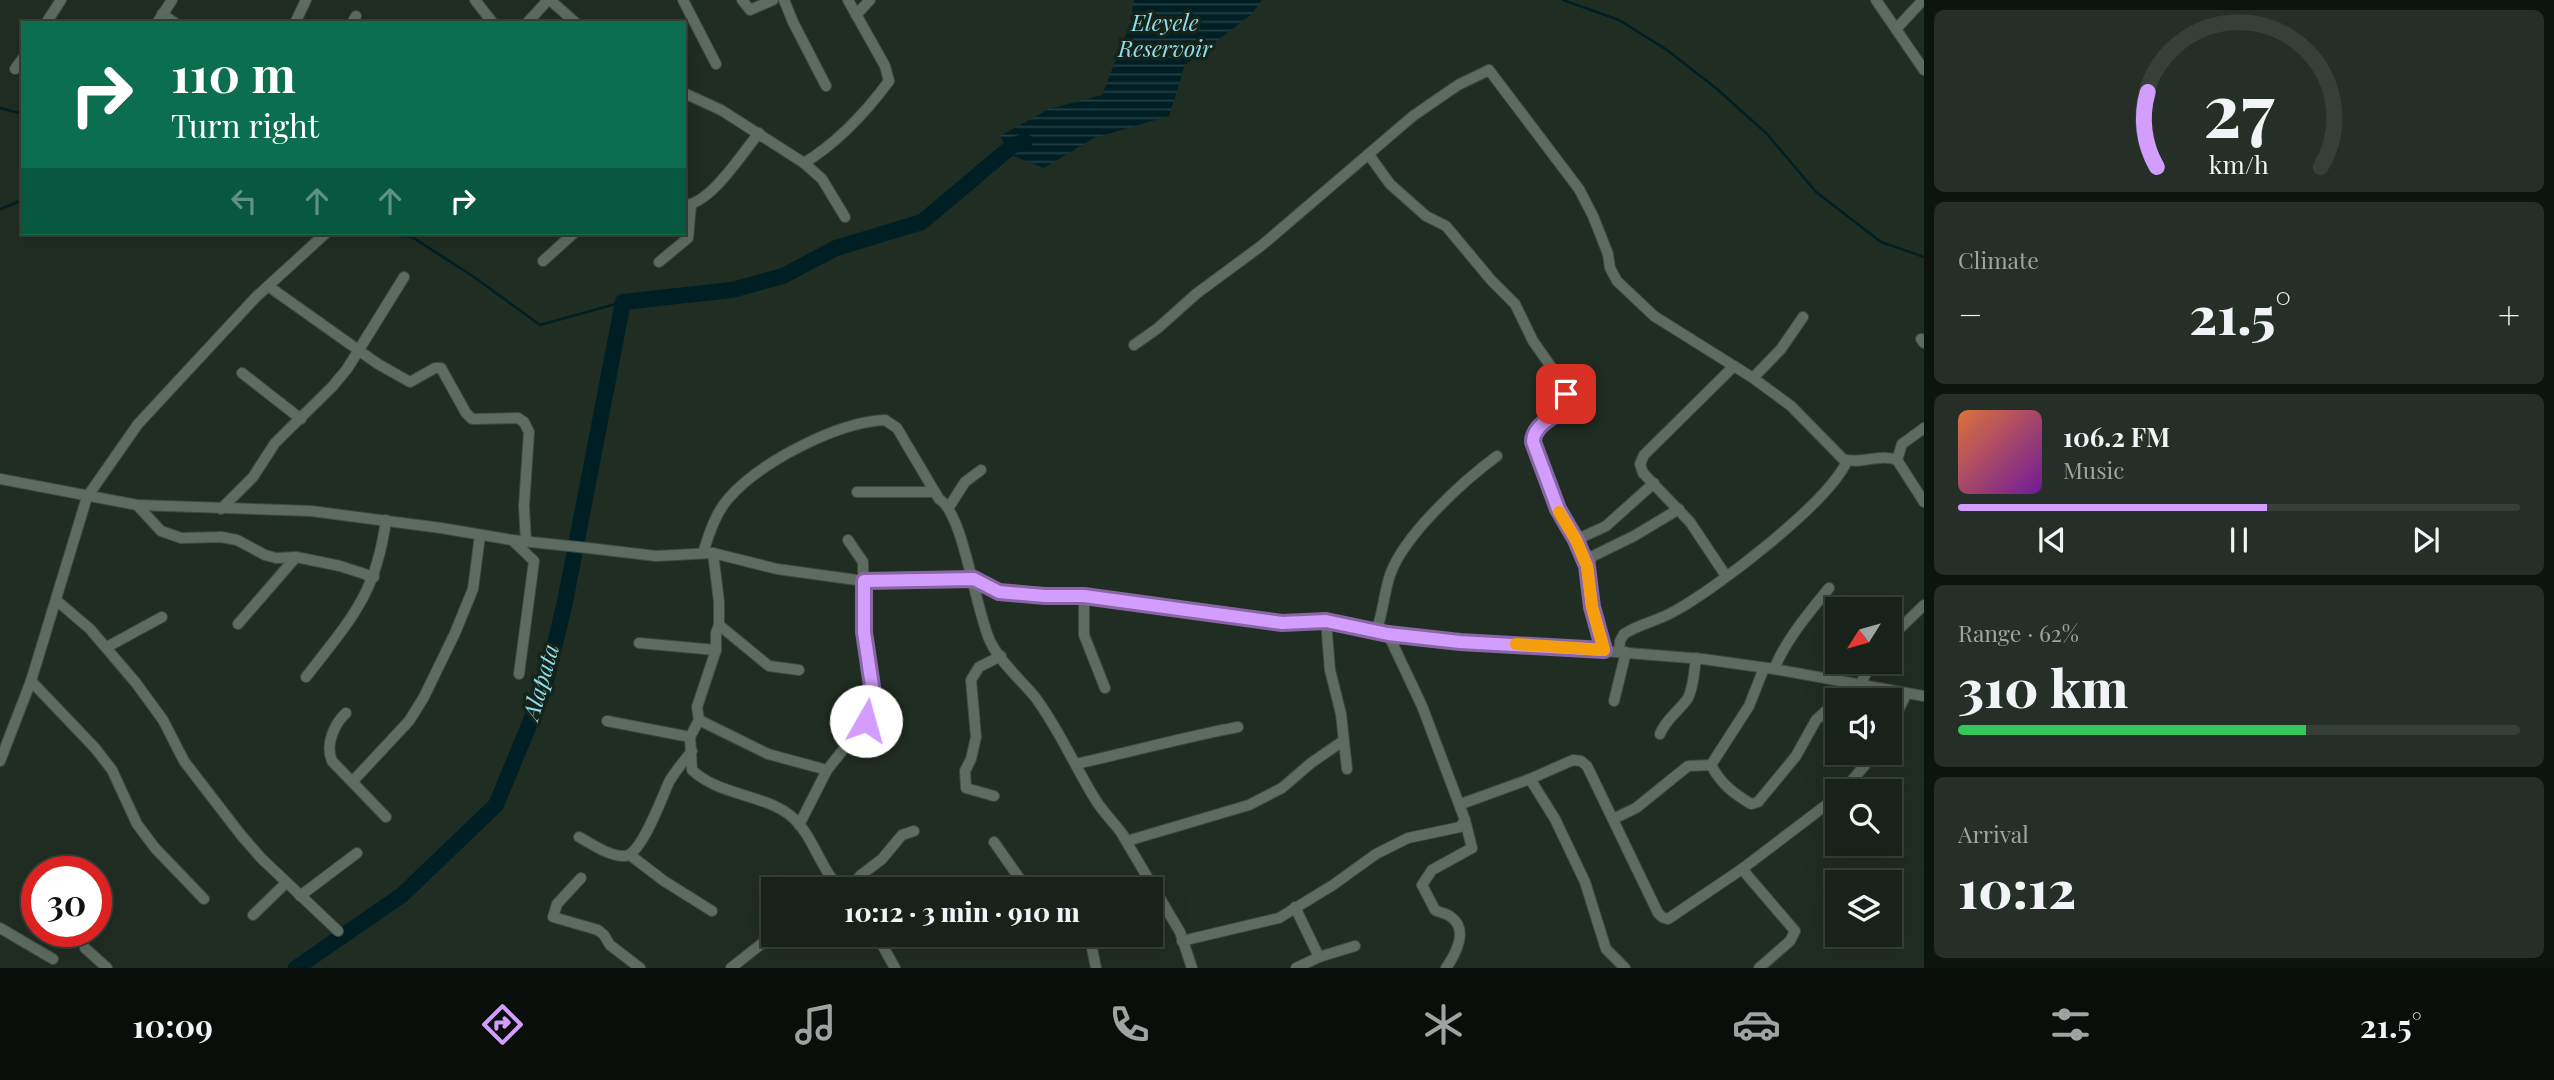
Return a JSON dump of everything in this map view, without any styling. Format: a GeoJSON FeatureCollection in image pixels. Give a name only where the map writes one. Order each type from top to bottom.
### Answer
{"type":"FeatureCollection","features":[{"type":"Feature","properties":{"kind":"street"},"geometry":{"type":"LineString","coordinates":[[47,21],[61,0]]}},
{"type":"Feature","properties":{"kind":"street"},"geometry":{"type":"LineString","coordinates":[[160,19],[172,0]]}},
{"type":"Feature","properties":{"kind":"street"},"geometry":{"type":"LineString","coordinates":[[296,21],[306,0]]}},
{"type":"Feature","properties":{"kind":"street"},"geometry":{"type":"LineString","coordinates":[[475,0],[491,21]]}},
{"type":"Feature","properties":{"kind":"street"},"geometry":{"type":"LineString","coordinates":[[529,21],[549,0],[574,21]]}},
{"type":"Feature","properties":{"kind":"street"},"geometry":{"type":"LineString","coordinates":[[683,0],[716,64]]}},
{"type":"Feature","properties":{"kind":"street"},"geometry":{"type":"LineString","coordinates":[[742,0],[750,10],[773,0]]}},
{"type":"Feature","properties":{"kind":"street"},"geometry":{"type":"LineString","coordinates":[[784,0],[826,86]]}},
{"type":"Feature","properties":{"kind":"street"},"geometry":{"type":"LineString","coordinates":[[804,163],[833,142],[889,81],[886,66],[848,0]]}},
{"type":"Feature","properties":{"kind":"street"},"geometry":{"type":"LineString","coordinates":[[856,15],[870,0]]}},
{"type":"Feature","properties":{"kind":"street"},"geometry":{"type":"LineString","coordinates":[[1876,0],[1924,70]]}},
{"type":"Feature","properties":{"kind":"street"},"geometry":{"type":"LineString","coordinates":[[1896,29],[1923,0]]}},
{"type":"Feature","properties":{"kind":"street"},"geometry":{"type":"LineString","coordinates":[[15,69],[21,61]]}},
{"type":"Feature","properties":{"kind":"street"},"geometry":{"type":"LineString","coordinates":[[1134,345],[1158,328],[1196,294],[1261,246],[1413,116],[1458,85],[1489,70],[1579,188],[1617,281],[1654,316],[1753,378],[1803,416],[1847,461]]}},
{"type":"Feature","properties":{"kind":"street"},"geometry":{"type":"LineString","coordinates":[[686,94],[721,110],[804,163],[822,179],[845,217]]}},
{"type":"Feature","properties":{"kind":"street"},"geometry":{"type":"LineString","coordinates":[[659,262],[688,238],[688,205],[702,200],[713,189],[759,133]]}},
{"type":"Feature","properties":{"kind":"street"},"geometry":{"type":"LineString","coordinates":[[1369,155],[1400,193],[1426,216],[1446,226],[1515,304],[1533,341],[1559,378],[1568,402],[1562,411],[1542,424],[1533,434],[1533,442],[1558,509],[1587,566],[1592,607],[1604,650]]}},
{"type":"Feature","properties":{"kind":"street"},"geometry":{"type":"LineString","coordinates":[[0,761],[31,681],[87,497],[138,424],[268,286],[324,235]]}},
{"type":"Feature","properties":{"kind":"street"},"geometry":{"type":"LineString","coordinates":[[543,261],[572,235]]}},
{"type":"Feature","properties":{"kind":"street"},"geometry":{"type":"LineString","coordinates":[[221,509],[253,477],[275,443],[332,387],[359,351],[404,277]]}},
{"type":"Feature","properties":{"kind":"street"},"geometry":{"type":"LineString","coordinates":[[268,286],[359,351],[410,382],[435,368],[442,368],[468,417],[518,418],[524,422],[529,432],[524,506],[526,541]]}},
{"type":"Feature","properties":{"kind":"street"},"geometry":{"type":"LineString","coordinates":[[1753,378],[1781,349],[1803,317]]}},
{"type":"Feature","properties":{"kind":"street"},"geometry":{"type":"LineString","coordinates":[[1726,576],[1679,509],[1640,469],[1641,460],[1734,366]]}},
{"type":"Feature","properties":{"kind":"street"},"geometry":{"type":"LineString","coordinates":[[242,373],[301,419]]}},
{"type":"Feature","properties":{"kind":"street"},"geometry":{"type":"LineString","coordinates":[[1343,741],[1311,763],[1282,788],[1234,811],[1127,841],[1096,800],[1057,730],[1035,698],[991,645],[974,579],[949,507],[935,492],[897,428],[891,423],[878,420],[842,428],[807,443],[753,475],[727,500],[715,518],[703,552],[777,569],[864,581],[974,579],[999,592],[1084,596],[1282,623],[1326,621],[1382,633],[1460,642],[1696,658],[1769,668],[1865,688]]}},
{"type":"Feature","properties":{"kind":"street"},"geometry":{"type":"LineString","coordinates":[[1897,460],[1902,444],[1924,428]]}},
{"type":"Feature","properties":{"kind":"street"},"geometry":{"type":"LineString","coordinates":[[1446,968],[1456,954],[1459,928],[1451,916],[1436,911],[1422,885],[1432,870],[1472,848],[1461,804],[1422,706],[1382,633],[1382,615],[1390,574],[1398,557],[1474,473],[1497,456]]}},
{"type":"Feature","properties":{"kind":"street"},"geometry":{"type":"LineString","coordinates":[[1847,461],[1886,457],[1897,460],[1924,502]]}},
{"type":"Feature","properties":{"kind":"street"},"geometry":{"type":"LineString","coordinates":[[1614,701],[1623,652],[1620,641],[1624,634],[1673,612],[1726,576],[1778,535],[1835,482],[1847,461]]}},
{"type":"Feature","properties":{"kind":"street"},"geometry":{"type":"LineString","coordinates":[[949,507],[965,482],[981,470]]}},
{"type":"Feature","properties":{"kind":"street"},"geometry":{"type":"LineString","coordinates":[[0,479],[137,505],[285,509],[386,520],[559,545],[656,555],[713,554]]}},
{"type":"Feature","properties":{"kind":"street"},"geometry":{"type":"LineString","coordinates":[[1576,540],[1606,526],[1654,484]]}},
{"type":"Feature","properties":{"kind":"street"},"geometry":{"type":"LineString","coordinates":[[857,492],[935,492]]}},
{"type":"Feature","properties":{"kind":"street"},"geometry":{"type":"LineString","coordinates":[[137,505],[161,531],[181,538],[221,537],[237,540],[270,557],[296,556],[374,577]]}},
{"type":"Feature","properties":{"kind":"street"},"geometry":{"type":"LineString","coordinates":[[1587,566],[1593,556],[1634,536],[1679,509]]}},
{"type":"Feature","properties":{"kind":"street"},"geometry":{"type":"LineString","coordinates":[[306,677],[358,610],[374,577],[382,551],[386,520]]}},
{"type":"Feature","properties":{"kind":"street"},"geometry":{"type":"LineString","coordinates":[[353,781],[409,721],[424,697],[473,589],[480,535]]}},
{"type":"Feature","properties":{"kind":"street"},"geometry":{"type":"LineString","coordinates":[[512,540],[534,561],[519,674]]}},
{"type":"Feature","properties":{"kind":"street"},"geometry":{"type":"LineString","coordinates":[[799,825],[827,770],[866,721],[873,693],[864,632],[863,562],[848,540]]}},
{"type":"Feature","properties":{"kind":"street"},"geometry":{"type":"LineString","coordinates":[[713,554],[719,625],[716,650],[697,707],[699,720],[690,737],[692,770],[697,775],[788,814],[799,825],[833,877]]}},
{"type":"Feature","properties":{"kind":"street"},"geometry":{"type":"LineString","coordinates":[[239,624],[296,556]]}},
{"type":"Feature","properties":{"kind":"street"},"geometry":{"type":"LineString","coordinates":[[1711,765],[1749,706],[1769,668],[1799,624],[1829,589]]}},
{"type":"Feature","properties":{"kind":"street"},"geometry":{"type":"LineString","coordinates":[[1084,596],[1084,635],[1105,688]]}},
{"type":"Feature","properties":{"kind":"street"},"geometry":{"type":"LineString","coordinates":[[56,600],[90,629],[107,648],[163,720],[184,761],[241,835],[286,883],[338,931]]}},
{"type":"Feature","properties":{"kind":"street"},"geometry":{"type":"LineString","coordinates":[[1902,626],[1924,605]]}},
{"type":"Feature","properties":{"kind":"street"},"geometry":{"type":"LineString","coordinates":[[107,648],[162,617]]}},
{"type":"Feature","properties":{"kind":"street"},"geometry":{"type":"LineString","coordinates":[[1326,621],[1330,670],[1348,769]]}},
{"type":"Feature","properties":{"kind":"street"},"geometry":{"type":"LineString","coordinates":[[719,625],[769,666],[799,670]]}},
{"type":"Feature","properties":{"kind":"street"},"geometry":{"type":"LineString","coordinates":[[639,643],[716,650]]}},
{"type":"Feature","properties":{"kind":"street"},"geometry":{"type":"LineString","coordinates":[[994,796],[966,788],[965,771],[976,737],[971,680],[979,667],[1001,656]]}},
{"type":"Feature","properties":{"kind":"street"},"geometry":{"type":"LineString","coordinates":[[1660,734],[1687,699],[1696,658]]}},
{"type":"Feature","properties":{"kind":"street"},"geometry":{"type":"LineString","coordinates":[[1856,688],[1866,674]]}},
{"type":"Feature","properties":{"kind":"street"},"geometry":{"type":"LineString","coordinates":[[31,681],[112,770],[137,824],[155,848],[204,899]]}},
{"type":"Feature","properties":{"kind":"street"},"geometry":{"type":"LineString","coordinates":[[1902,693],[1924,696]]}},
{"type":"Feature","properties":{"kind":"street"},"geometry":{"type":"LineString","coordinates":[[1902,703],[1907,693]]}},
{"type":"Feature","properties":{"kind":"street"},"geometry":{"type":"LineString","coordinates":[[1711,765],[1730,791],[1751,804],[1758,802],[1796,756],[1816,720],[1825,712]]}},
{"type":"Feature","properties":{"kind":"street"},"geometry":{"type":"LineString","coordinates":[[346,713],[335,728],[329,754],[332,761],[386,817]]}},
{"type":"Feature","properties":{"kind":"street"},"geometry":{"type":"LineString","coordinates":[[699,720],[768,754],[827,770]]}},
{"type":"Feature","properties":{"kind":"street"},"geometry":{"type":"LineString","coordinates":[[607,721],[690,737]]}},
{"type":"Feature","properties":{"kind":"street"},"geometry":{"type":"LineString","coordinates":[[1076,764],[1142,750],[1177,738],[1238,727]]}},
{"type":"Feature","properties":{"kind":"street"},"geometry":{"type":"LineString","coordinates":[[630,855],[659,808],[671,779],[692,751]]}},
{"type":"Feature","properties":{"kind":"street"},"geometry":{"type":"LineString","coordinates":[[1461,804],[1573,760],[1581,761],[1587,766],[1662,917],[1674,917],[1825,806]]}},
{"type":"Feature","properties":{"kind":"street"},"geometry":{"type":"LineString","coordinates":[[1613,819],[1636,808],[1688,766],[1711,765]]}},
{"type":"Feature","properties":{"kind":"street"},"geometry":{"type":"LineString","coordinates":[[1853,779],[1865,765]]}},
{"type":"Feature","properties":{"kind":"street"},"geometry":{"type":"LineString","coordinates":[[1530,779],[1555,819],[1585,882],[1606,949],[1625,968]]}},
{"type":"Feature","properties":{"kind":"street"},"geometry":{"type":"LineString","coordinates":[[1182,941],[1279,918],[1376,854],[1408,838],[1460,827],[1465,820]]}},
{"type":"Feature","properties":{"kind":"street"},"geometry":{"type":"LineString","coordinates":[[1118,827],[1180,932],[1189,967]]}},
{"type":"Feature","properties":{"kind":"street"},"geometry":{"type":"LineString","coordinates":[[859,877],[882,859],[902,835],[914,831]]}},
{"type":"Feature","properties":{"kind":"street"},"geometry":{"type":"LineString","coordinates":[[579,837],[615,855],[630,855],[664,881],[712,911]]}},
{"type":"Feature","properties":{"kind":"street"},"geometry":{"type":"LineString","coordinates":[[994,842],[1019,877]]}},
{"type":"Feature","properties":{"kind":"street"},"geometry":{"type":"LineString","coordinates":[[300,896],[357,853]]}},
{"type":"Feature","properties":{"kind":"street"},"geometry":{"type":"LineString","coordinates":[[1742,869],[1795,931],[1790,941],[1759,968]]}},
{"type":"Feature","properties":{"kind":"street"},"geometry":{"type":"LineString","coordinates":[[581,878],[557,904],[553,917],[597,930],[610,945],[640,968]]}},
{"type":"Feature","properties":{"kind":"street"},"geometry":{"type":"LineString","coordinates":[[253,915],[286,883]]}},
{"type":"Feature","properties":{"kind":"street"},"geometry":{"type":"LineString","coordinates":[[1295,907],[1319,957]]}},
{"type":"Feature","properties":{"kind":"street"},"geometry":{"type":"LineString","coordinates":[[0,929],[52,959]]}},
{"type":"Feature","properties":{"kind":"street"},"geometry":{"type":"LineString","coordinates":[[731,968],[761,944]]}},
{"type":"Feature","properties":{"kind":"street"},"geometry":{"type":"LineString","coordinates":[[1296,968],[1319,957],[1355,946]]}},
{"type":"Feature","properties":{"kind":"street"},"geometry":{"type":"LineString","coordinates":[[883,947],[895,968]]}},
{"type":"Feature","properties":{"kind":"street"},"geometry":{"type":"LineString","coordinates":[[1092,947],[1096,968]]}},
{"type":"Feature","properties":{"kind":"street"},"geometry":{"type":"LineString","coordinates":[[85,948],[107,968]]}},
{"type":"Feature","properties":{"kind":"water","name":"Eleyele Reservoir"},"geometry":{"type":"Polygon","coordinates":[[[1134,0],[1262,0],[1252,14],[1185,65],[1169,116],[1094,138],[1044,168],[1011,155],[1000,136],[1049,109],[1102,95],[1130,24],[1134,0]]]}},
{"type":"Feature","properties":{"kind":"waterway"},"geometry":{"type":"LineString","coordinates":[[1563,0],[1619,20],[1667,50],[1717,89],[1767,134],[1816,192],[1881,242],[1924,257]]}},
{"type":"Feature","properties":{"kind":"waterway"},"geometry":{"type":"LineString","coordinates":[[0,108],[21,113]]}},
{"type":"Feature","properties":{"kind":"waterway","name":"Alapata"},"geometry":{"type":"LineString","coordinates":[[296,968],[402,895],[496,805],[544,689],[565,602],[623,302],[732,290],[783,276],[836,248],[922,222],[1012,146],[1025,141]]}},
{"type":"Feature","properties":{"kind":"waterway"},"geometry":{"type":"LineString","coordinates":[[0,209],[21,201]]}},
{"type":"Feature","properties":{"kind":"waterway"},"geometry":{"type":"LineString","coordinates":[[388,235],[412,237],[474,277],[540,325],[623,302]]}},
{"type":"Feature","properties":{"kind":"slow traffic"},"geometry":{"type":"LineString","coordinates":[[1516,644],[1604,650],[1592,607],[1587,566],[1576,540],[1559,512]]}},
{"type":"Feature","properties":{"kind":"route"},"geometry":{"type":"LineString","coordinates":[[866,721],[873,693],[864,632],[864,581],[974,579],[999,592],[1084,596],[1282,623],[1326,621],[1388,634],[1460,642],[1604,650],[1592,607],[1587,566],[1558,509],[1533,442],[1533,434],[1542,424],[1562,411],[1568,402],[1566,394]]}}]}
